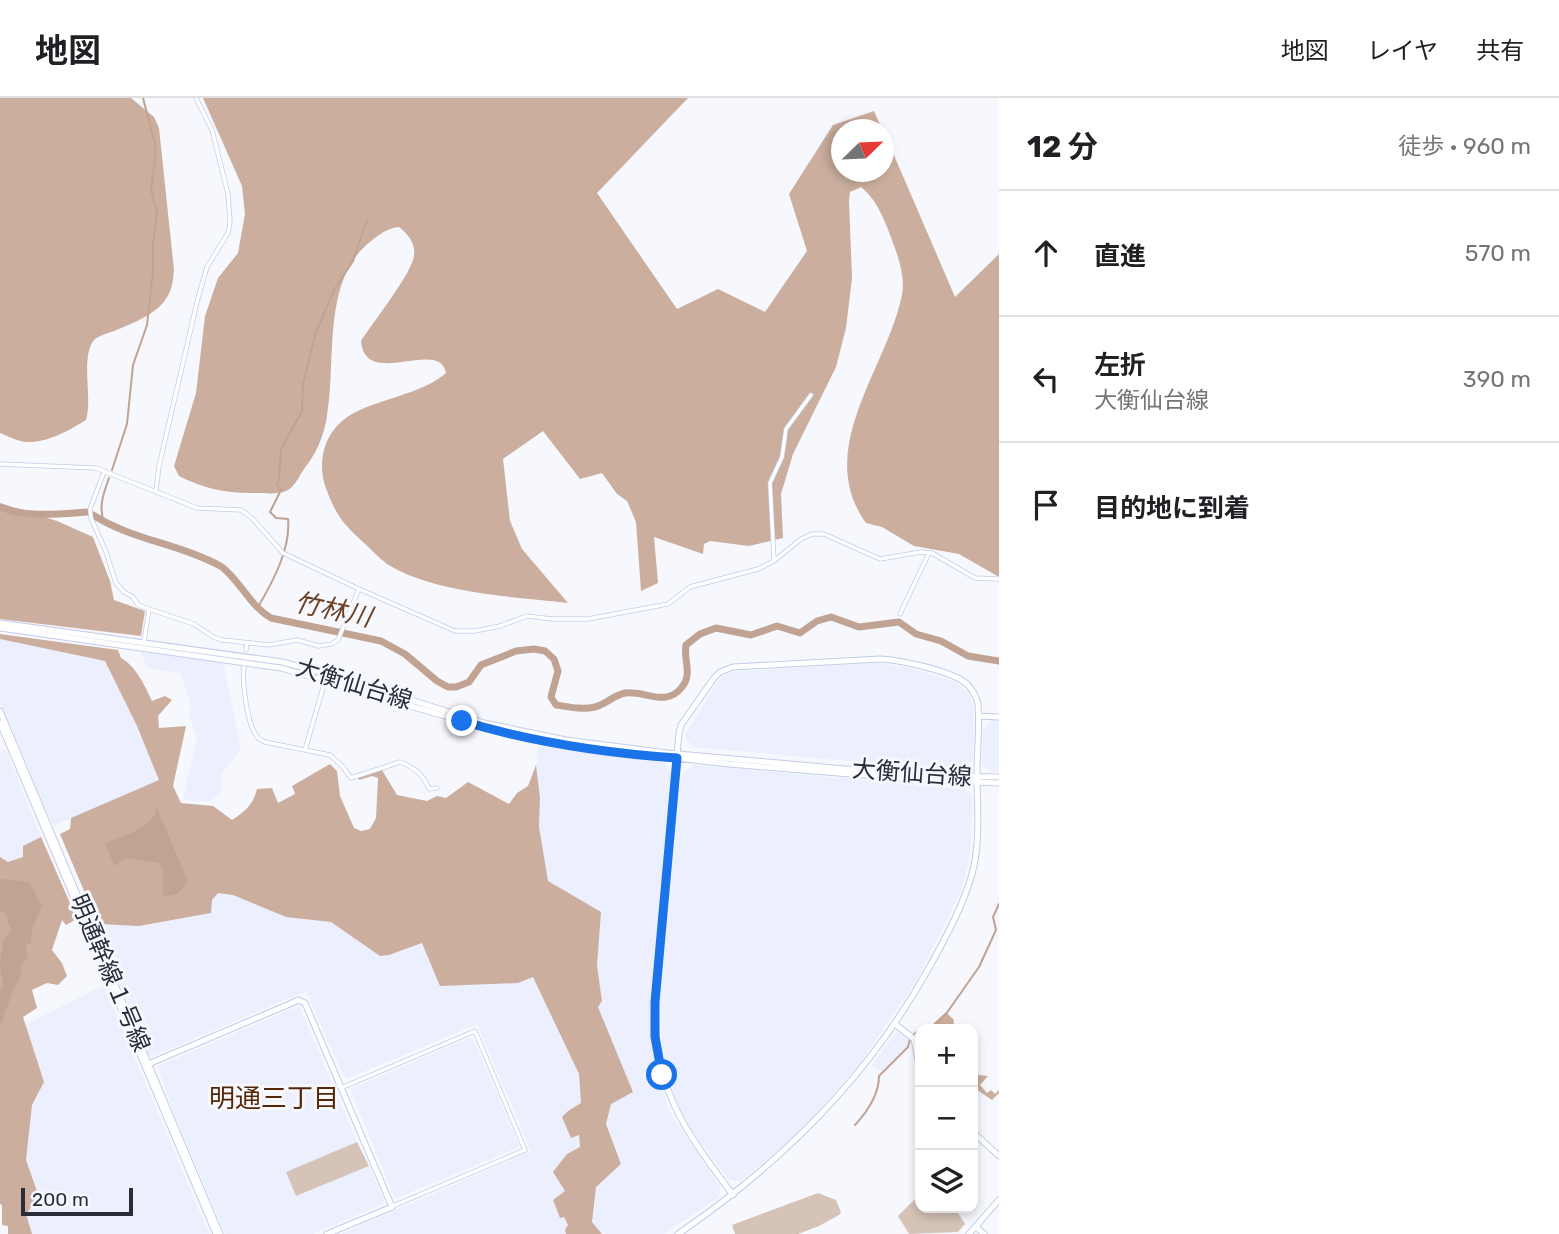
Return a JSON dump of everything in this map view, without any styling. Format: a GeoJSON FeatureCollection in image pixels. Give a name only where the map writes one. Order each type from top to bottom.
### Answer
{"type":"FeatureCollection","features":[{"type":"Feature","properties":{"kind":"street"},"geometry":{"type":"LineString","coordinates":[[156,492],[159,466],[198,298],[207,267],[228,233],[230,222],[228,194],[212,130],[196,98]]}},
{"type":"Feature","properties":{"kind":"street"},"geometry":{"type":"LineString","coordinates":[[774,561],[770,483],[782,457],[786,429],[811,395]]}},
{"type":"Feature","properties":{"kind":"street"},"geometry":{"type":"LineString","coordinates":[[0,464],[96,468],[201,508],[244,512],[283,554],[455,631],[475,631],[500,626],[527,616],[552,620],[588,619],[658,607],[668,604],[690,587],[758,569],[812,534],[824,534],[880,559],[921,552],[975,578],[999,579]]}},
{"type":"Feature","properties":{"kind":"street"},"geometry":{"type":"LineString","coordinates":[[104,472],[90,509],[92,522],[117,585],[133,597],[138,605],[194,624],[213,637],[269,645],[297,640],[326,646],[338,640],[359,589]]}},
{"type":"Feature","properties":{"kind":"street"},"geometry":{"type":"LineString","coordinates":[[900,614],[929,554]]}},
{"type":"Feature","properties":{"kind":"street"},"geometry":{"type":"LineString","coordinates":[[144,642],[149,609]]}},
{"type":"Feature","properties":{"kind":"street","name":"大衡仙台線"},"geometry":{"type":"LineString","coordinates":[[0,626],[144,642],[292,664],[484,723],[540,736],[678,756]]}},
{"type":"Feature","properties":{"kind":"street","name":"大衡仙台線"},"geometry":{"type":"LineString","coordinates":[[0,626],[255,663],[325,679],[500,732],[569,746],[911,779],[999,780]]}},
{"type":"Feature","properties":{"kind":"street"},"geometry":{"type":"LineString","coordinates":[[246,650],[247,643]]}},
{"type":"Feature","properties":{"kind":"street"},"geometry":{"type":"LineString","coordinates":[[678,1234],[733,1195],[824,1113],[895,1024],[942,946],[967,889],[976,853],[979,716],[975,694],[963,681],[902,661],[880,659],[740,666],[727,669],[714,678],[681,725],[656,991],[655,1037],[662,1075],[676,1113],[733,1195]]}},
{"type":"Feature","properties":{"kind":"street"},"geometry":{"type":"LineString","coordinates":[[244,667],[243,681],[256,736],[265,742],[330,755],[351,778],[400,762],[417,771],[429,789],[437,788]]}},
{"type":"Feature","properties":{"kind":"street"},"geometry":{"type":"LineString","coordinates":[[305,750],[325,679]]}},
{"type":"Feature","properties":{"kind":"street","name":"明通幹線１号線"},"geometry":{"type":"LineString","coordinates":[[0,711],[218,1234]]}},
{"type":"Feature","properties":{"kind":"street"},"geometry":{"type":"LineString","coordinates":[[979,716],[999,717]]}},
{"type":"Feature","properties":{"kind":"street"},"geometry":{"type":"LineString","coordinates":[[0,723],[146,1065],[301,1000],[307,1005],[392,1207]]}},
{"type":"Feature","properties":{"kind":"street"},"geometry":{"type":"LineString","coordinates":[[895,1024],[914,1039],[915,1044]]}},
{"type":"Feature","properties":{"kind":"street"},"geometry":{"type":"LineString","coordinates":[[327,1234],[525,1150],[475,1031],[341,1088]]}},
{"type":"Feature","properties":{"kind":"street"},"geometry":{"type":"LineString","coordinates":[[978,1137],[999,1156]]}},
{"type":"Feature","properties":{"kind":"street"},"geometry":{"type":"LineString","coordinates":[[969,1234],[999,1200]]}},
{"type":"Feature","properties":{"kind":"street"},"geometry":{"type":"LineString","coordinates":[[976,1227],[984,1234]]}},
{"type":"Feature","properties":{"kind":"shaded area"},"geometry":{"type":"Polygon","coordinates":[[[0,98],[131,98],[154,117],[159,128],[174,270],[171,289],[161,305],[138,321],[94,340],[87,367],[86,420],[58,435],[35,442],[21,441],[0,433],[0,98]]]}},
{"type":"Feature","properties":{"kind":"shaded area"},"geometry":{"type":"Polygon","coordinates":[[[203,98],[688,98],[597,193],[677,309],[718,289],[765,312],[807,251],[789,194],[831,128],[831,182],[894,182],[894,155],[955,297],[999,254],[999,577],[959,554],[914,546],[882,527],[866,523],[852,495],[847,467],[850,438],[858,409],[894,323],[903,287],[900,263],[887,226],[874,202],[861,187],[850,192],[849,201],[852,278],[846,328],[836,367],[793,454],[781,494],[783,538],[749,546],[710,541],[704,544],[703,554],[654,537],[658,583],[641,591],[636,522],[627,501],[617,494],[602,473],[580,479],[543,431],[503,459],[510,521],[522,549],[568,603],[451,588],[406,574],[384,562],[337,513],[324,483],[322,466],[327,440],[347,417],[434,382],[446,373],[441,363],[431,360],[375,362],[366,355],[361,341],[399,286],[414,256],[413,243],[399,227],[388,230],[371,241],[355,257],[344,277],[334,322],[326,423],[316,451],[293,486],[277,493],[236,493],[217,490],[179,476],[174,466],[196,393],[205,316],[218,278],[238,253],[245,214],[242,186],[203,98]]]}},
{"type":"Feature","properties":{"kind":"shaded area"},"geometry":{"type":"Polygon","coordinates":[[[874,111],[878,119],[851,119],[874,111]]]}},
{"type":"Feature","properties":{"kind":"shaded area"},"geometry":{"type":"Polygon","coordinates":[[[0,503],[57,521],[93,537],[110,581],[114,600],[145,611],[141,636],[0,619],[0,503]]]}},
{"type":"Feature","properties":{"kind":"shaded area"},"geometry":{"type":"Polygon","coordinates":[[[0,634],[118,650],[121,658],[140,677],[152,701],[165,696],[172,700],[158,716],[159,728],[186,726],[173,786],[181,803],[213,806],[232,820],[248,807],[257,789],[272,788],[278,803],[295,794],[292,786],[330,764],[337,771],[340,796],[354,828],[361,831],[370,829],[376,818],[378,778],[358,778],[382,770],[397,795],[427,801],[437,796],[446,798],[468,782],[509,804],[517,793],[528,786],[536,765],[540,798],[539,827],[548,881],[601,912],[597,966],[602,1001],[598,1007],[633,1092],[611,1104],[606,1124],[621,1164],[596,1187],[592,1222],[602,1234],[566,1234],[568,1225],[564,1217],[560,1218],[553,1200],[565,1191],[553,1172],[567,1154],[580,1147],[579,1135],[571,1138],[562,1117],[581,1103],[579,1074],[533,977],[518,983],[440,986],[422,943],[380,956],[331,922],[286,917],[233,895],[218,893],[212,900],[211,913],[139,926],[98,924],[60,834],[70,829],[71,818],[159,780],[137,726],[105,661],[0,639],[0,634]]]}},
{"type":"Feature","properties":{"kind":"shaded area"},"geometry":{"type":"Polygon","coordinates":[[[0,639],[105,661],[160,780],[53,826],[0,702],[0,639]]]}},
{"type":"Feature","properties":{"kind":"shaded area"},"geometry":{"type":"Polygon","coordinates":[[[141,652],[223,663],[241,749],[222,773],[221,793],[211,801],[183,800],[197,737],[189,715],[191,705],[181,674],[147,667],[141,652]]]}},
{"type":"Feature","properties":{"kind":"shaded area"},"geometry":{"type":"Polygon","coordinates":[[[877,663],[906,667],[953,681],[968,692],[974,710],[973,760],[959,771],[694,747],[685,738],[719,680],[725,675],[734,672],[877,663]]]}},
{"type":"Feature","properties":{"kind":"shaded area"},"geometry":{"type":"Polygon","coordinates":[[[993,719],[999,719],[999,772],[992,772],[982,765],[983,729],[993,719]]]}},
{"type":"Feature","properties":{"kind":"shaded area"},"geometry":{"type":"Polygon","coordinates":[[[539,746],[665,763],[671,771],[650,1004],[651,1042],[668,1109],[720,1187],[719,1197],[664,1234],[602,1234],[592,1222],[596,1187],[621,1164],[606,1124],[611,1104],[633,1091],[598,1007],[602,1001],[597,966],[601,912],[548,882],[539,827],[540,798],[536,765],[539,746]]]}},
{"type":"Feature","properties":{"kind":"shaded area"},"geometry":{"type":"Polygon","coordinates":[[[6,750],[41,837],[23,846],[24,857],[8,862],[0,857],[0,752],[6,750]]]}},
{"type":"Feature","properties":{"kind":"shaded area"},"geometry":{"type":"Polygon","coordinates":[[[694,765],[965,789],[972,796],[971,842],[961,891],[916,981],[861,1062],[783,1146],[740,1181],[729,1180],[691,1130],[678,1106],[662,1053],[660,999],[681,775],[694,765]]]}},
{"type":"Feature","properties":{"kind":"shaded area"},"geometry":{"type":"Polygon","coordinates":[[[157,808],[188,882],[177,894],[163,897],[163,870],[159,863],[126,858],[114,866],[105,843],[140,829],[156,813],[154,809],[157,808]]]}},
{"type":"Feature","properties":{"kind":"shaded area"},"geometry":{"type":"Polygon","coordinates":[[[41,837],[77,919],[66,925],[62,920],[52,950],[62,963],[67,976],[58,985],[47,983],[32,990],[37,1008],[23,1017],[44,1082],[32,1105],[26,1160],[39,1197],[26,1214],[32,1234],[8,1234],[8,1226],[2,1225],[0,1204],[0,857],[8,862],[23,857],[23,846],[41,837]]]}},
{"type":"Feature","properties":{"kind":"shaded area"},"geometry":{"type":"Polygon","coordinates":[[[0,879],[29,882],[42,906],[33,928],[31,943],[25,945],[28,956],[20,968],[22,974],[13,990],[0,1027],[0,992],[3,984],[0,965],[3,941],[11,930],[5,913],[0,911],[0,879]]]}},
{"type":"Feature","properties":{"kind":"shaded area"},"geometry":{"type":"Polygon","coordinates":[[[217,893],[233,895],[286,917],[331,922],[380,956],[423,943],[440,986],[533,977],[579,1074],[581,1103],[568,1111],[580,1141],[579,1148],[567,1154],[566,1191],[560,1218],[564,1216],[569,1226],[565,1230],[566,1234],[341,1234],[531,1151],[477,1024],[347,1079],[306,991],[153,1056],[149,1055],[95,924],[139,926],[210,913],[212,900],[217,893]]]}},
{"type":"Feature","properties":{"kind":"shaded area"},"geometry":{"type":"Polygon","coordinates":[[[104,985],[209,1234],[32,1234],[26,1214],[39,1197],[26,1160],[32,1105],[44,1082],[25,1025],[104,985]]]}},
{"type":"Feature","properties":{"kind":"shaded area"},"geometry":{"type":"Polygon","coordinates":[[[299,1006],[357,1142],[287,1172],[296,1196],[369,1166],[384,1201],[383,1204],[313,1234],[225,1234],[169,1101],[158,1066],[299,1006]]]}},
{"type":"Feature","properties":{"kind":"shaded area"},"geometry":{"type":"Polygon","coordinates":[[[946,1012],[954,1020],[954,1024],[934,1023],[946,1012]]]}},
{"type":"Feature","properties":{"kind":"shaded area"},"geometry":{"type":"Polygon","coordinates":[[[900,1033],[908,1039],[907,1047],[881,1072],[871,1066],[895,1034],[900,1033]]]}},
{"type":"Feature","properties":{"kind":"shaded area"},"geometry":{"type":"Polygon","coordinates":[[[471,1037],[519,1145],[397,1198],[350,1089],[471,1037]]]}},
{"type":"Feature","properties":{"kind":"shaded area"},"geometry":{"type":"Polygon","coordinates":[[[978,1075],[988,1076],[980,1085],[987,1093],[991,1090],[995,1094],[999,1090],[992,1100],[978,1090],[978,1075]]]}},
{"type":"Feature","properties":{"kind":"shaded area"},"geometry":{"type":"Polygon","coordinates":[[[357,1142],[369,1166],[296,1196],[286,1172],[357,1142]]]}},
{"type":"Feature","properties":{"kind":"shaded area"},"geometry":{"type":"Polygon","coordinates":[[[818,1193],[836,1200],[841,1212],[839,1215],[798,1234],[735,1234],[732,1225],[818,1193]]]}},
{"type":"Feature","properties":{"kind":"shaded area"},"geometry":{"type":"Polygon","coordinates":[[[915,1199],[915,1213],[958,1213],[965,1224],[958,1232],[909,1234],[898,1216],[915,1199]]]}},
{"type":"Feature","properties":{"kind":"waterway"},"geometry":{"type":"LineString","coordinates":[[112,470],[127,424],[133,365],[147,325],[153,271],[157,213],[151,189],[155,144],[143,98]]}},
{"type":"Feature","properties":{"kind":"waterway"},"geometry":{"type":"LineString","coordinates":[[258,607],[274,577],[287,542],[288,519],[276,518],[270,512],[281,490],[277,485],[281,449],[302,411],[303,384],[315,335],[334,290],[353,261],[367,220]]}},
{"type":"Feature","properties":{"kind":"waterway"},"geometry":{"type":"LineString","coordinates":[[104,522],[102,505],[109,478]]}},
{"type":"Feature","properties":{"kind":"waterway","name":"竹林川"},"geometry":{"type":"LineString","coordinates":[[0,507],[32,514],[87,512]]}},
{"type":"Feature","properties":{"kind":"waterway","name":"竹林川"},"geometry":{"type":"LineString","coordinates":[[93,515],[124,530],[222,567],[257,607],[271,618],[381,641],[405,654],[448,687],[469,682],[481,665],[516,651],[545,651],[554,659],[558,671],[551,697],[556,705],[566,707],[595,707],[625,693],[662,697],[676,693],[687,677],[686,645],[700,634],[716,628],[751,635],[777,626],[800,633],[817,621],[831,617],[859,627],[899,622],[916,634],[941,641],[968,656],[999,661]]}},
{"type":"Feature","properties":{"kind":"waterway"},"geometry":{"type":"LineString","coordinates":[[935,1024],[946,1014],[979,967],[996,930],[993,917],[999,904]]}},
{"type":"Feature","properties":{"kind":"waterway"},"geometry":{"type":"LineString","coordinates":[[855,1125],[871,1102],[879,1076],[908,1047],[910,1039]]}},
{"type":"Feature","properties":{"kind":"district","name":"明通三丁目"},"geometry":{"type":"Point","coordinates":[274,1098]}},
{"type":"Feature","properties":{"kind":"route"},"geometry":{"type":"LineString","coordinates":[[462,721],[569,746],[677,758],[654,1020],[662,1075]]}}]}
